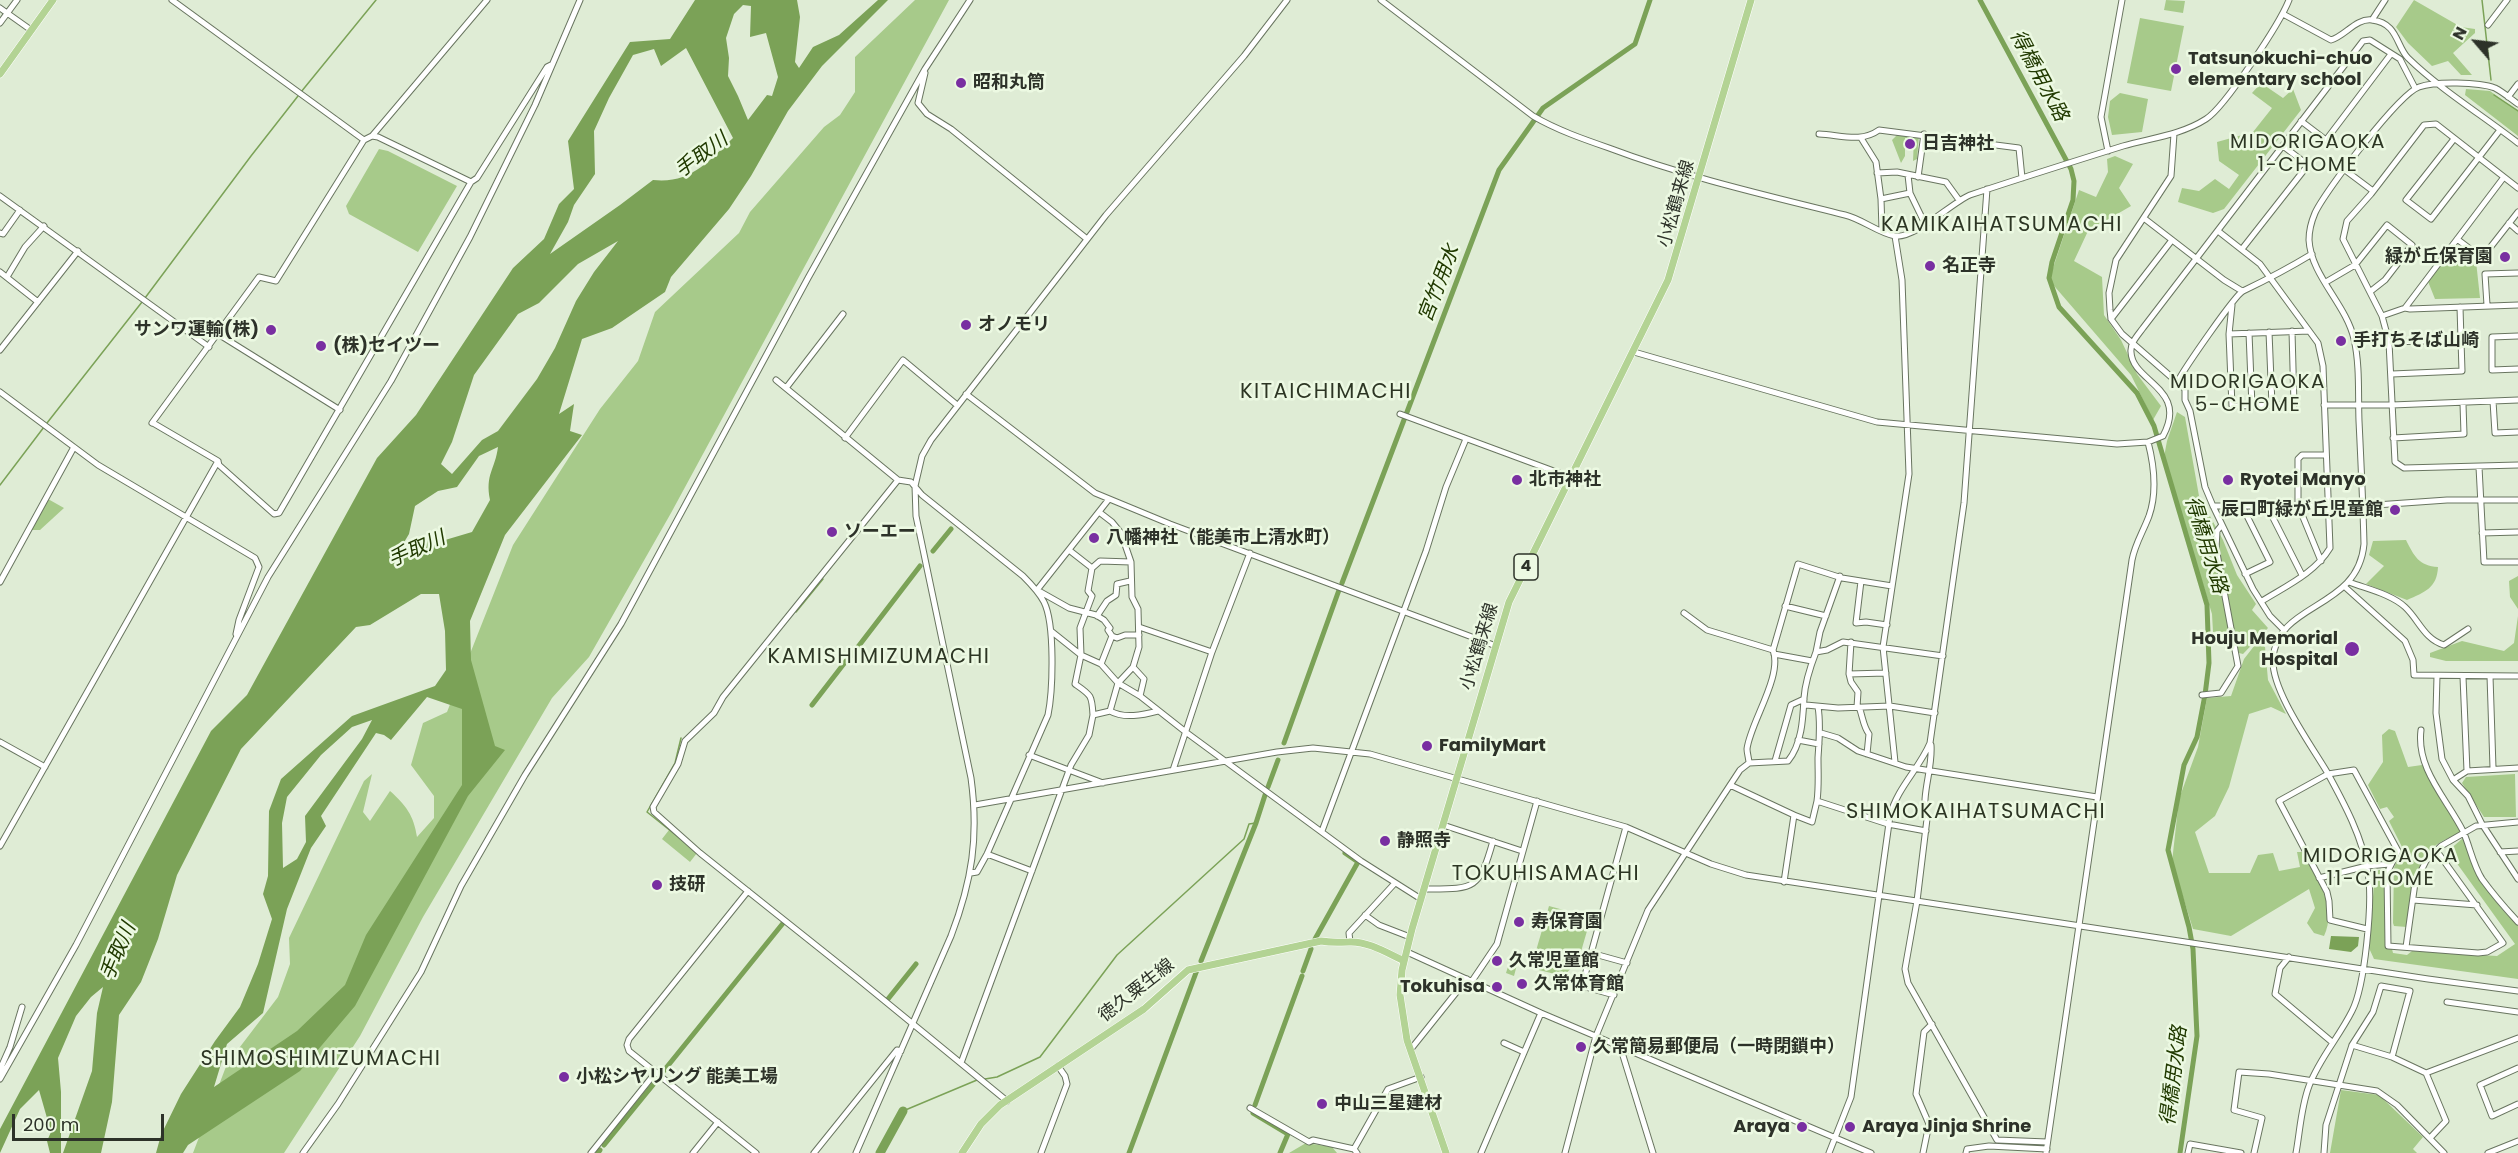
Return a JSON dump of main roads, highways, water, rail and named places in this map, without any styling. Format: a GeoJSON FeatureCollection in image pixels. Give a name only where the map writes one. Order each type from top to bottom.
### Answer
{"type":"FeatureCollection","features":[{"type":"Feature","properties":{"kind":"main road"},"geometry":{"type":"LineString","coordinates":[[0,74],[53,0]]}},
{"type":"Feature","properties":{"kind":"main road","name":"小松鶴来線"},"geometry":{"type":"LineString","coordinates":[[1446,1153],[1407,1040],[1400,995],[1404,961],[1410,937],[1509,602],[1668,280],[1752,0]]}},
{"type":"Feature","properties":{"kind":"main road","name":"徳久粟生線"},"geometry":{"type":"LineString","coordinates":[[962,1153],[981,1124],[1007,1101],[1144,1009],[1175,979],[1195,968],[1321,941],[1367,945],[1404,961]]}},
{"type":"Feature","properties":{"kind":"water","name":"手取川"},"geometry":{"type":"Polygon","coordinates":[[[695,0],[797,0],[800,17],[795,62],[799,68],[813,47],[839,35],[878,0],[888,0],[822,66],[788,111],[751,176],[729,209],[671,277],[665,292],[612,328],[582,339],[559,414],[574,404],[570,431],[582,435],[505,535],[470,621],[471,660],[495,746],[505,750],[468,796],[355,1006],[300,1071],[188,1145],[183,1153],[156,1153],[161,1135],[181,1094],[240,1007],[258,964],[272,919],[263,894],[268,876],[269,811],[281,779],[352,716],[435,686],[446,670],[445,631],[439,594],[421,594],[370,625],[356,627],[241,749],[177,875],[158,939],[141,982],[119,1015],[112,1102],[101,1153],[63,1153],[92,1071],[97,1013],[103,987],[91,997],[76,1016],[58,1058],[61,1092],[61,1153],[50,1153],[47,1141],[51,1132],[39,1090],[20,1109],[0,1153],[0,1129],[211,731],[247,695],[377,458],[416,415],[513,268],[544,239],[559,204],[574,189],[568,141],[630,42],[670,39],[695,0]],[[743,5],[734,14],[726,38],[729,58],[728,76],[748,120],[767,95],[772,96],[778,77],[766,33],[750,37],[751,6],[743,5]],[[686,48],[661,66],[654,49],[633,55],[609,98],[594,131],[595,174],[574,205],[568,222],[550,254],[653,180],[678,178],[698,170],[733,138],[686,48]],[[618,241],[578,264],[539,303],[518,314],[474,375],[452,442],[441,464],[452,474],[482,440],[498,431],[537,379],[555,348],[576,301],[594,272],[618,241]],[[498,447],[479,456],[457,487],[438,491],[415,506],[409,534],[403,544],[426,539],[435,543],[472,532],[490,500],[489,484],[498,447]],[[427,697],[391,740],[376,733],[321,816],[326,826],[311,848],[287,909],[263,1013],[227,1044],[214,1087],[297,1031],[345,985],[366,935],[462,785],[462,709],[427,697]],[[372,720],[352,727],[321,755],[287,797],[282,823],[283,868],[297,859],[306,842],[305,816],[362,739],[372,720]]]}},
{"type":"Feature","properties":{"kind":"water"},"geometry":{"type":"Polygon","coordinates":[[[2331,936],[2359,937],[2358,946],[2351,952],[2329,949],[2331,936]]]}},
{"type":"Feature","properties":{"kind":"waterway"},"geometry":{"type":"LineString","coordinates":[[301,92],[376,0]]}},
{"type":"Feature","properties":{"kind":"waterway","name":"宮竹用水"},"geometry":{"type":"LineString","coordinates":[[1342,583],[1499,170],[1543,108],[1635,44],[1650,0]]}},
{"type":"Feature","properties":{"kind":"waterway","name":"得橋用水路"},"geometry":{"type":"LineString","coordinates":[[1980,0],[2071,169],[2074,181],[2073,200],[2052,262],[2049,278],[2059,307],[2137,393],[2154,426],[2207,605],[2209,663],[2205,695],[2197,737],[2184,765],[2168,850],[2193,949],[2197,1036],[2180,1153]]}},
{"type":"Feature","properties":{"kind":"waterway"},"geometry":{"type":"LineString","coordinates":[[2482,0],[2491,80]]}},
{"type":"Feature","properties":{"kind":"waterway"},"geometry":{"type":"LineString","coordinates":[[2494,95],[2518,111]]}},
{"type":"Feature","properties":{"kind":"waterway"},"geometry":{"type":"LineString","coordinates":[[145,298],[298,96]]}},
{"type":"Feature","properties":{"kind":"waterway"},"geometry":{"type":"LineString","coordinates":[[47,423],[142,302]]}},
{"type":"Feature","properties":{"kind":"waterway"},"geometry":{"type":"LineString","coordinates":[[0,485],[44,427]]}},
{"type":"Feature","properties":{"kind":"waterway"},"geometry":{"type":"LineString","coordinates":[[933,551],[951,529]]}},
{"type":"Feature","properties":{"kind":"waterway"},"geometry":{"type":"LineString","coordinates":[[851,656],[920,566]]}},
{"type":"Feature","properties":{"kind":"waterway"},"geometry":{"type":"LineString","coordinates":[[796,612],[823,579]]}},
{"type":"Feature","properties":{"kind":"waterway"},"geometry":{"type":"LineString","coordinates":[[1284,743],[1339,590]]}},
{"type":"Feature","properties":{"kind":"waterway"},"geometry":{"type":"LineString","coordinates":[[812,705],[846,661]]}},
{"type":"Feature","properties":{"kind":"waterway"},"geometry":{"type":"LineString","coordinates":[[681,738],[675,763],[647,812],[682,840]]}},
{"type":"Feature","properties":{"kind":"waterway"},"geometry":{"type":"LineString","coordinates":[[1268,787],[1278,760]]}},
{"type":"Feature","properties":{"kind":"waterway"},"geometry":{"type":"LineString","coordinates":[[1201,961],[1266,792]]}},
{"type":"Feature","properties":{"kind":"waterway"},"geometry":{"type":"LineString","coordinates":[[985,1079],[997,1077],[1040,1057],[1117,955],[1244,839],[1249,824],[1256,823]]}},
{"type":"Feature","properties":{"kind":"waterway"},"geometry":{"type":"LineString","coordinates":[[1315,939],[1358,862],[1345,853]]}},
{"type":"Feature","properties":{"kind":"waterway"},"geometry":{"type":"LineString","coordinates":[[662,1073],[784,922]]}},
{"type":"Feature","properties":{"kind":"waterway"},"geometry":{"type":"LineString","coordinates":[[1303,971],[1311,949]]}},
{"type":"Feature","properties":{"kind":"waterway"},"geometry":{"type":"LineString","coordinates":[[888,999],[916,964]]}},
{"type":"Feature","properties":{"kind":"waterway"},"geometry":{"type":"LineString","coordinates":[[1129,1153],[1197,970]]}},
{"type":"Feature","properties":{"kind":"waterway"},"geometry":{"type":"LineString","coordinates":[[1255,1105],[1302,976]]}},
{"type":"Feature","properties":{"kind":"waterway"},"geometry":{"type":"LineString","coordinates":[[604,1145],[657,1080]]}},
{"type":"Feature","properties":{"kind":"waterway"},"geometry":{"type":"LineString","coordinates":[[903,1111],[977,1080]]}},
{"type":"Feature","properties":{"kind":"waterway"},"geometry":{"type":"LineString","coordinates":[[880,1153],[903,1111]]}},
{"type":"Feature","properties":{"kind":"waterway"},"geometry":{"type":"LineString","coordinates":[[1253,1113],[1288,1134],[1280,1153]]}},
{"type":"Feature","properties":{"kind":"place","name":"Tatsunokuchi-chuo elementary school"},"geometry":{"type":"Point","coordinates":[2176,69]}},
{"type":"Feature","properties":{"kind":"place","name":"昭和丸筒"},"geometry":{"type":"Point","coordinates":[961,83]}},
{"type":"Feature","properties":{"kind":"place","name":"日吉神社"},"geometry":{"type":"Point","coordinates":[1910,144]}},
{"type":"Feature","properties":{"kind":"place","name":"緑が丘保育園"},"geometry":{"type":"Point","coordinates":[2505,257]}},
{"type":"Feature","properties":{"kind":"place","name":"名正寺"},"geometry":{"type":"Point","coordinates":[1930,266]}},
{"type":"Feature","properties":{"kind":"place","name":"オノモリ"},"geometry":{"type":"Point","coordinates":[966,325]}},
{"type":"Feature","properties":{"kind":"place","name":"サンワ運輸(株)"},"geometry":{"type":"Point","coordinates":[271,330]}},
{"type":"Feature","properties":{"kind":"place","name":"手打ちそば山崎"},"geometry":{"type":"Point","coordinates":[2341,341]}},
{"type":"Feature","properties":{"kind":"place","name":"(株)セイツー"},"geometry":{"type":"Point","coordinates":[321,346]}},
{"type":"Feature","properties":{"kind":"place","name":"北市神社"},"geometry":{"type":"Point","coordinates":[1517,480]}},
{"type":"Feature","properties":{"kind":"place","name":"Ryotei Manyo"},"geometry":{"type":"Point","coordinates":[2228,480]}},
{"type":"Feature","properties":{"kind":"place","name":"辰口町緑が丘児童館"},"geometry":{"type":"Point","coordinates":[2395,510]}},
{"type":"Feature","properties":{"kind":"place","name":"ソーエー"},"geometry":{"type":"Point","coordinates":[832,532]}},
{"type":"Feature","properties":{"kind":"place","name":"八幡神社（能美市上清水町）"},"geometry":{"type":"Point","coordinates":[1094,538]}},
{"type":"Feature","properties":{"kind":"place","name":"Houju Memorial Hospital"},"geometry":{"type":"Point","coordinates":[2352,649]}},
{"type":"Feature","properties":{"kind":"place","name":"FamilyMart"},"geometry":{"type":"Point","coordinates":[1427,746]}},
{"type":"Feature","properties":{"kind":"place","name":"静照寺"},"geometry":{"type":"Point","coordinates":[1385,841]}},
{"type":"Feature","properties":{"kind":"place","name":"技研"},"geometry":{"type":"Point","coordinates":[657,885]}},
{"type":"Feature","properties":{"kind":"place","name":"寿保育園"},"geometry":{"type":"Point","coordinates":[1519,922]}},
{"type":"Feature","properties":{"kind":"place","name":"久常児童館"},"geometry":{"type":"Point","coordinates":[1497,961]}},
{"type":"Feature","properties":{"kind":"place","name":"久常体育館"},"geometry":{"type":"Point","coordinates":[1522,984]}},
{"type":"Feature","properties":{"kind":"place","name":"Tokuhisa"},"geometry":{"type":"Point","coordinates":[1497,987]}},
{"type":"Feature","properties":{"kind":"place","name":"久常簡易郵便局（一時閉鎖中）"},"geometry":{"type":"Point","coordinates":[1581,1047]}},
{"type":"Feature","properties":{"kind":"place","name":"小松シヤリング 能美工場"},"geometry":{"type":"Point","coordinates":[564,1077]}},
{"type":"Feature","properties":{"kind":"place","name":"中山三星建材"},"geometry":{"type":"Point","coordinates":[1322,1104]}},
{"type":"Feature","properties":{"kind":"place","name":"Araya"},"geometry":{"type":"Point","coordinates":[1802,1127]}},
{"type":"Feature","properties":{"kind":"place","name":"Araya Jinja Shrine"},"geometry":{"type":"Point","coordinates":[1850,1127]}},
{"type":"Feature","properties":{"kind":"district","name":"MIDORIGAOKA 1-CHOME"},"geometry":{"type":"Point","coordinates":[2308,154]}},
{"type":"Feature","properties":{"kind":"district","name":"KAMIKAIHATSUMACHI"},"geometry":{"type":"Point","coordinates":[2002,226]}},
{"type":"Feature","properties":{"kind":"district","name":"KITAICHIMACHI"},"geometry":{"type":"Point","coordinates":[1326,393]}},
{"type":"Feature","properties":{"kind":"district","name":"MIDORIGAOKA 5-CHOME"},"geometry":{"type":"Point","coordinates":[2248,394]}},
{"type":"Feature","properties":{"kind":"district","name":"KAMISHIMIZUMACHI"},"geometry":{"type":"Point","coordinates":[879,658]}},
{"type":"Feature","properties":{"kind":"district","name":"SHIMOKAIHATSUMACHI"},"geometry":{"type":"Point","coordinates":[1976,813]}},
{"type":"Feature","properties":{"kind":"district","name":"MIDORIGAOKA 11-CHOME"},"geometry":{"type":"Point","coordinates":[2381,868]}},
{"type":"Feature","properties":{"kind":"district","name":"TOKUHISAMACHI"},"geometry":{"type":"Point","coordinates":[1546,875]}},
{"type":"Feature","properties":{"kind":"district","name":"SHIMOSHIMIZUMACHI"},"geometry":{"type":"Point","coordinates":[321,1060]}}]}
